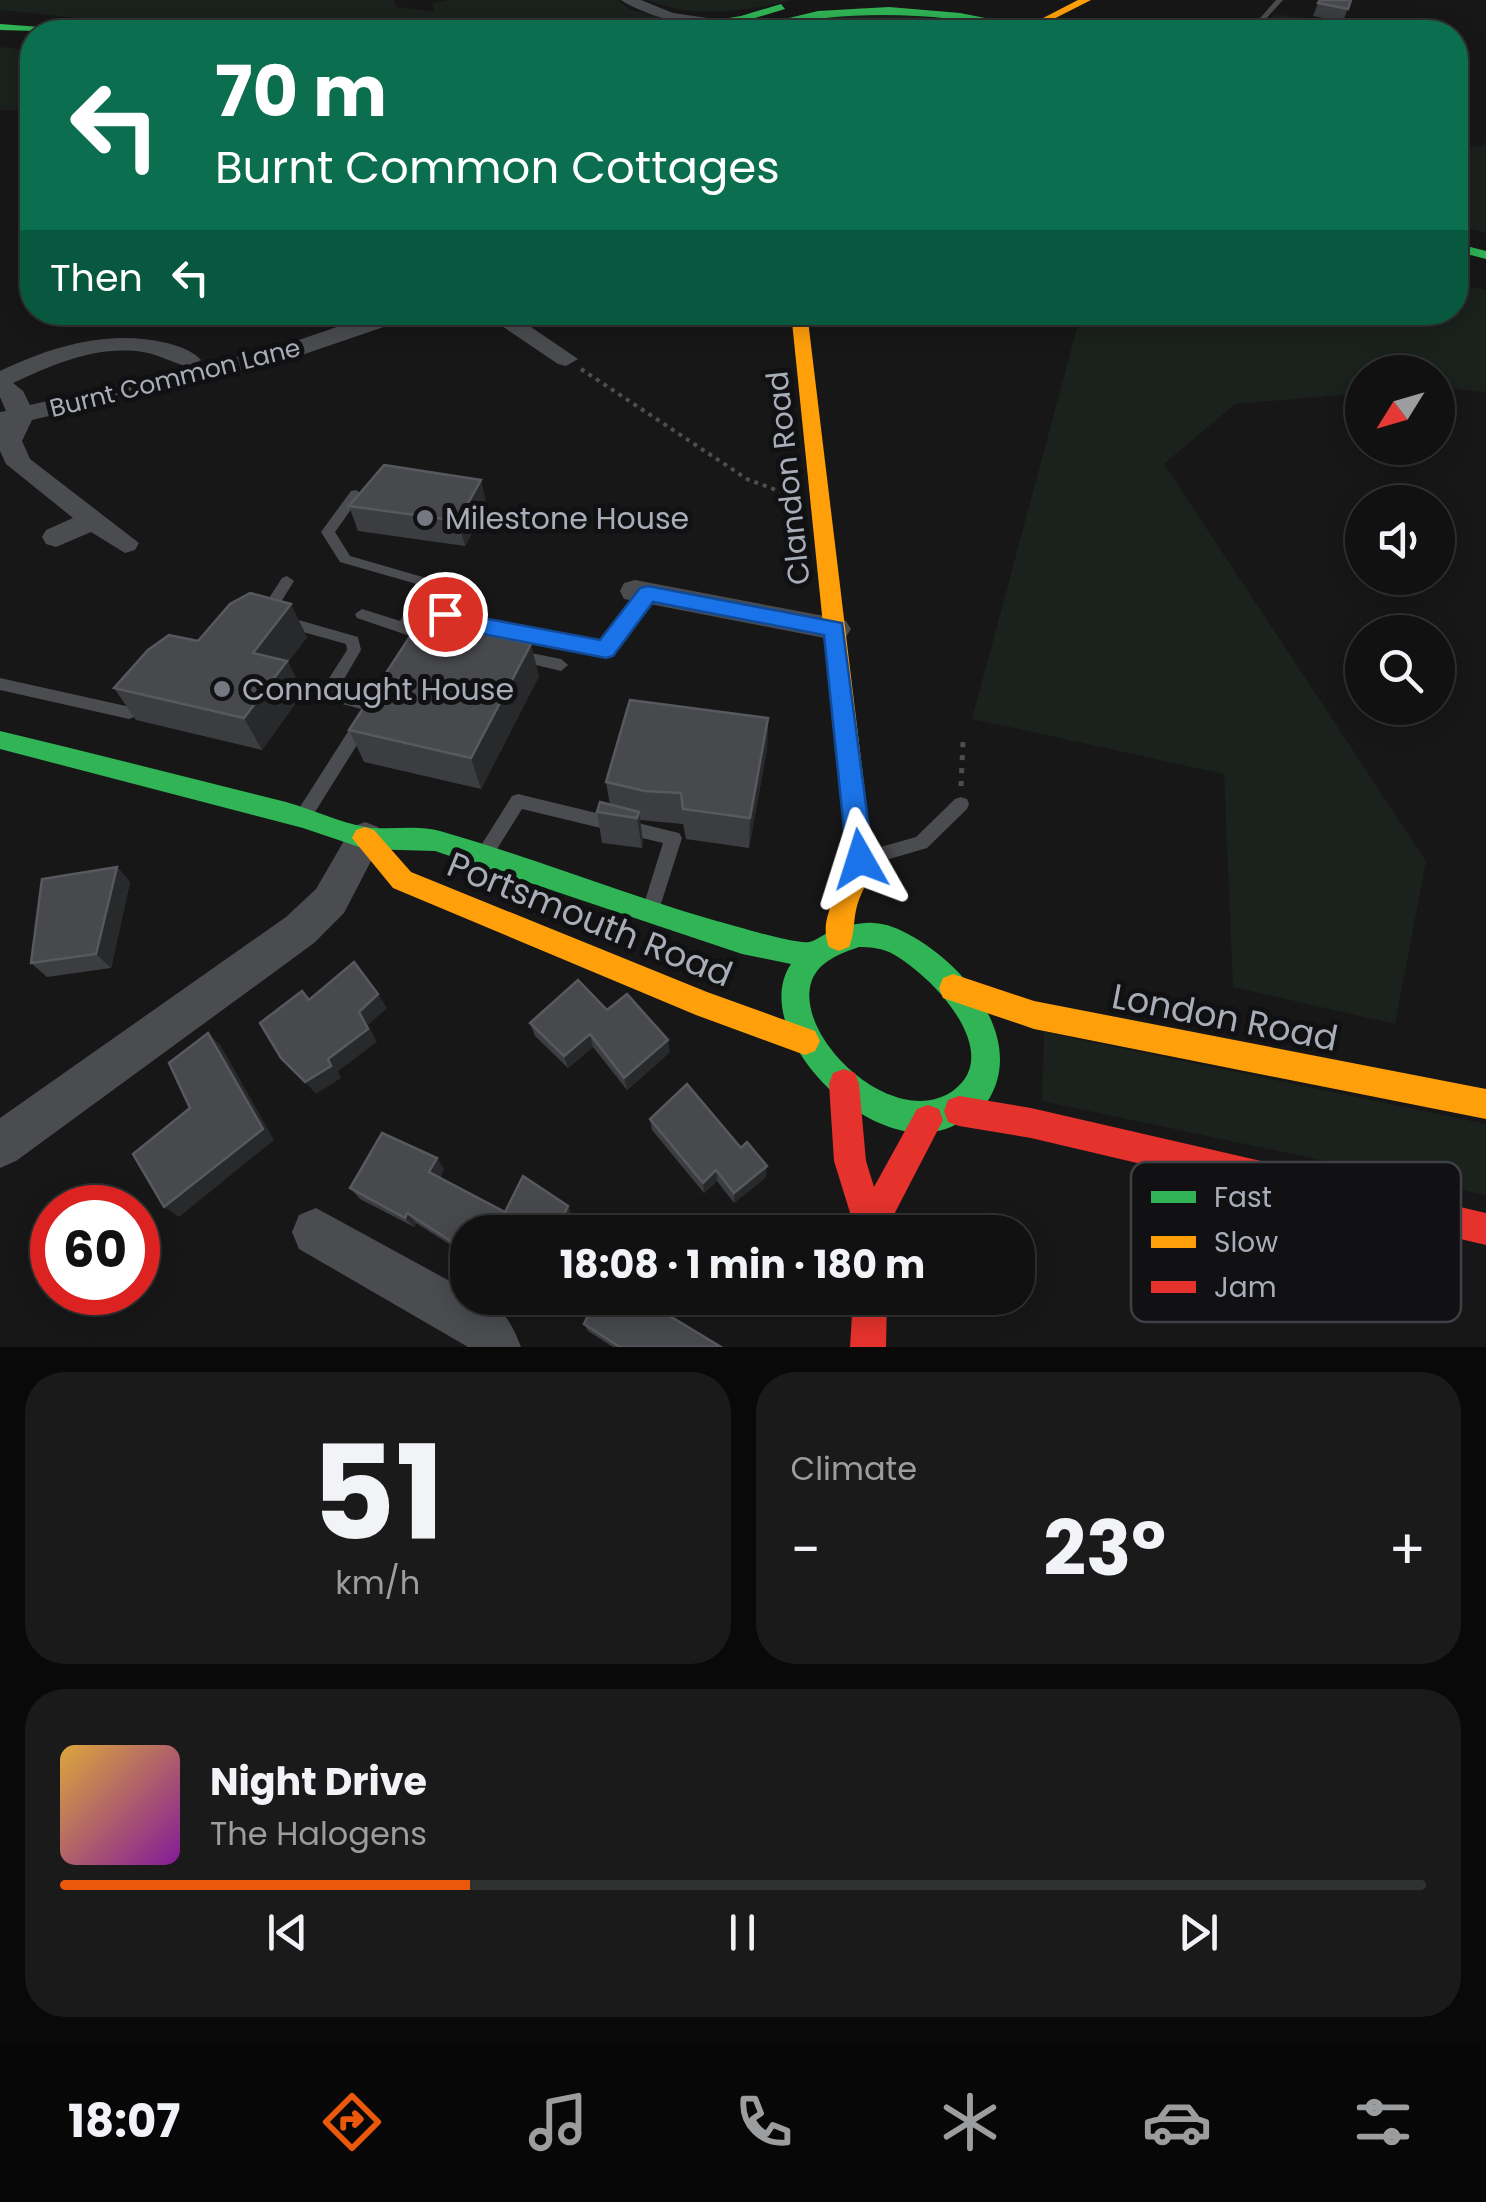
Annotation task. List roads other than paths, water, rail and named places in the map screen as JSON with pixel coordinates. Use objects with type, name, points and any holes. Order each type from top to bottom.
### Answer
[{"type":"main road","points":[[729,20],[814,0]]},
{"type":"main road","points":[[934,0],[1003,20]]},
{"type":"main road","points":[[1046,20],[1086,0]]},
{"type":"main road","points":[[770,20],[786,12],[846,2],[916,3],[974,20]]},
{"type":"main road","name":"Clandon Road","points":[[801,325],[863,875],[844,902],[839,938]]},
{"type":"main road","name":"Portsmouth Road","points":[[0,740],[302,817],[364,838],[435,840],[760,946],[812,956]]},
{"type":"main road","name":"Portsmouth Road","points":[[364,838],[402,880],[706,1006],[805,1041]]},
{"type":"main road","points":[[888,918],[902,945]]},
{"type":"main road","points":[[959,1111],[981,1088],[990,1058],[981,1028],[954,988],[902,945],[877,936],[839,938],[812,956],[802,971],[794,1015],[805,1041],[866,1102],[903,1118],[928,1120],[959,1111],[1196,1162]]},
{"type":"main road","name":"London Road","points":[[954,988],[1034,1015],[1486,1104]]},
{"type":"main road","points":[[844,1084],[850,1161],[868,1215]]},
{"type":"main road","points":[[879,1215],[928,1120]]},
{"type":"main road","points":[[1461,1223],[1486,1229]]},
{"type":"main road","points":[[868,1347],[869,1315]]},
{"type":"street","points":[[628,0],[654,13],[693,20]]},
{"type":"street","name":"Burnt Common Lane","points":[[10,418],[282,354],[367,325]]},
{"type":"street","points":[[513,325],[566,358]]},
{"type":"street","points":[[37,334],[54,354]]},
{"type":"street","points":[[125,544],[19,464],[8,440],[14,396],[0,382],[54,354],[122,341],[150,343],[189,360]]},
{"type":"street","points":[[56,537],[93,520]]},
{"type":"street","points":[[642,592],[835,629]]},
{"type":"street","points":[[0,1146],[300,930],[330,901],[364,838]]},
{"type":"street","points":[[316,1232],[490,1331],[496,1347]]},
{"type":"lane","points":[[1262,20],[1280,0]]},
{"type":"lane","points":[[356,494],[328,532],[346,559],[428,583],[401,662]]},
{"type":"lane","points":[[287,581],[257,620],[353,641],[354,650],[327,694],[377,699],[302,817]]},
{"type":"lane","points":[[455,606],[445,614],[488,627],[606,650],[642,592]]},
{"type":"lane","points":[[362,614],[438,638]]},
{"type":"lane","points":[[494,650],[562,665]]},
{"type":"lane","points":[[0,684],[129,713],[150,688]]},
{"type":"lane","points":[[484,856],[518,802],[673,838],[651,910]]},
{"type":"lane","points":[[863,875],[921,842],[960,804]]},
{"type":"place","name":"Milestone House","points":[[425,518]]},
{"type":"place","name":"Connaught House","points":[[222,689]]}]
